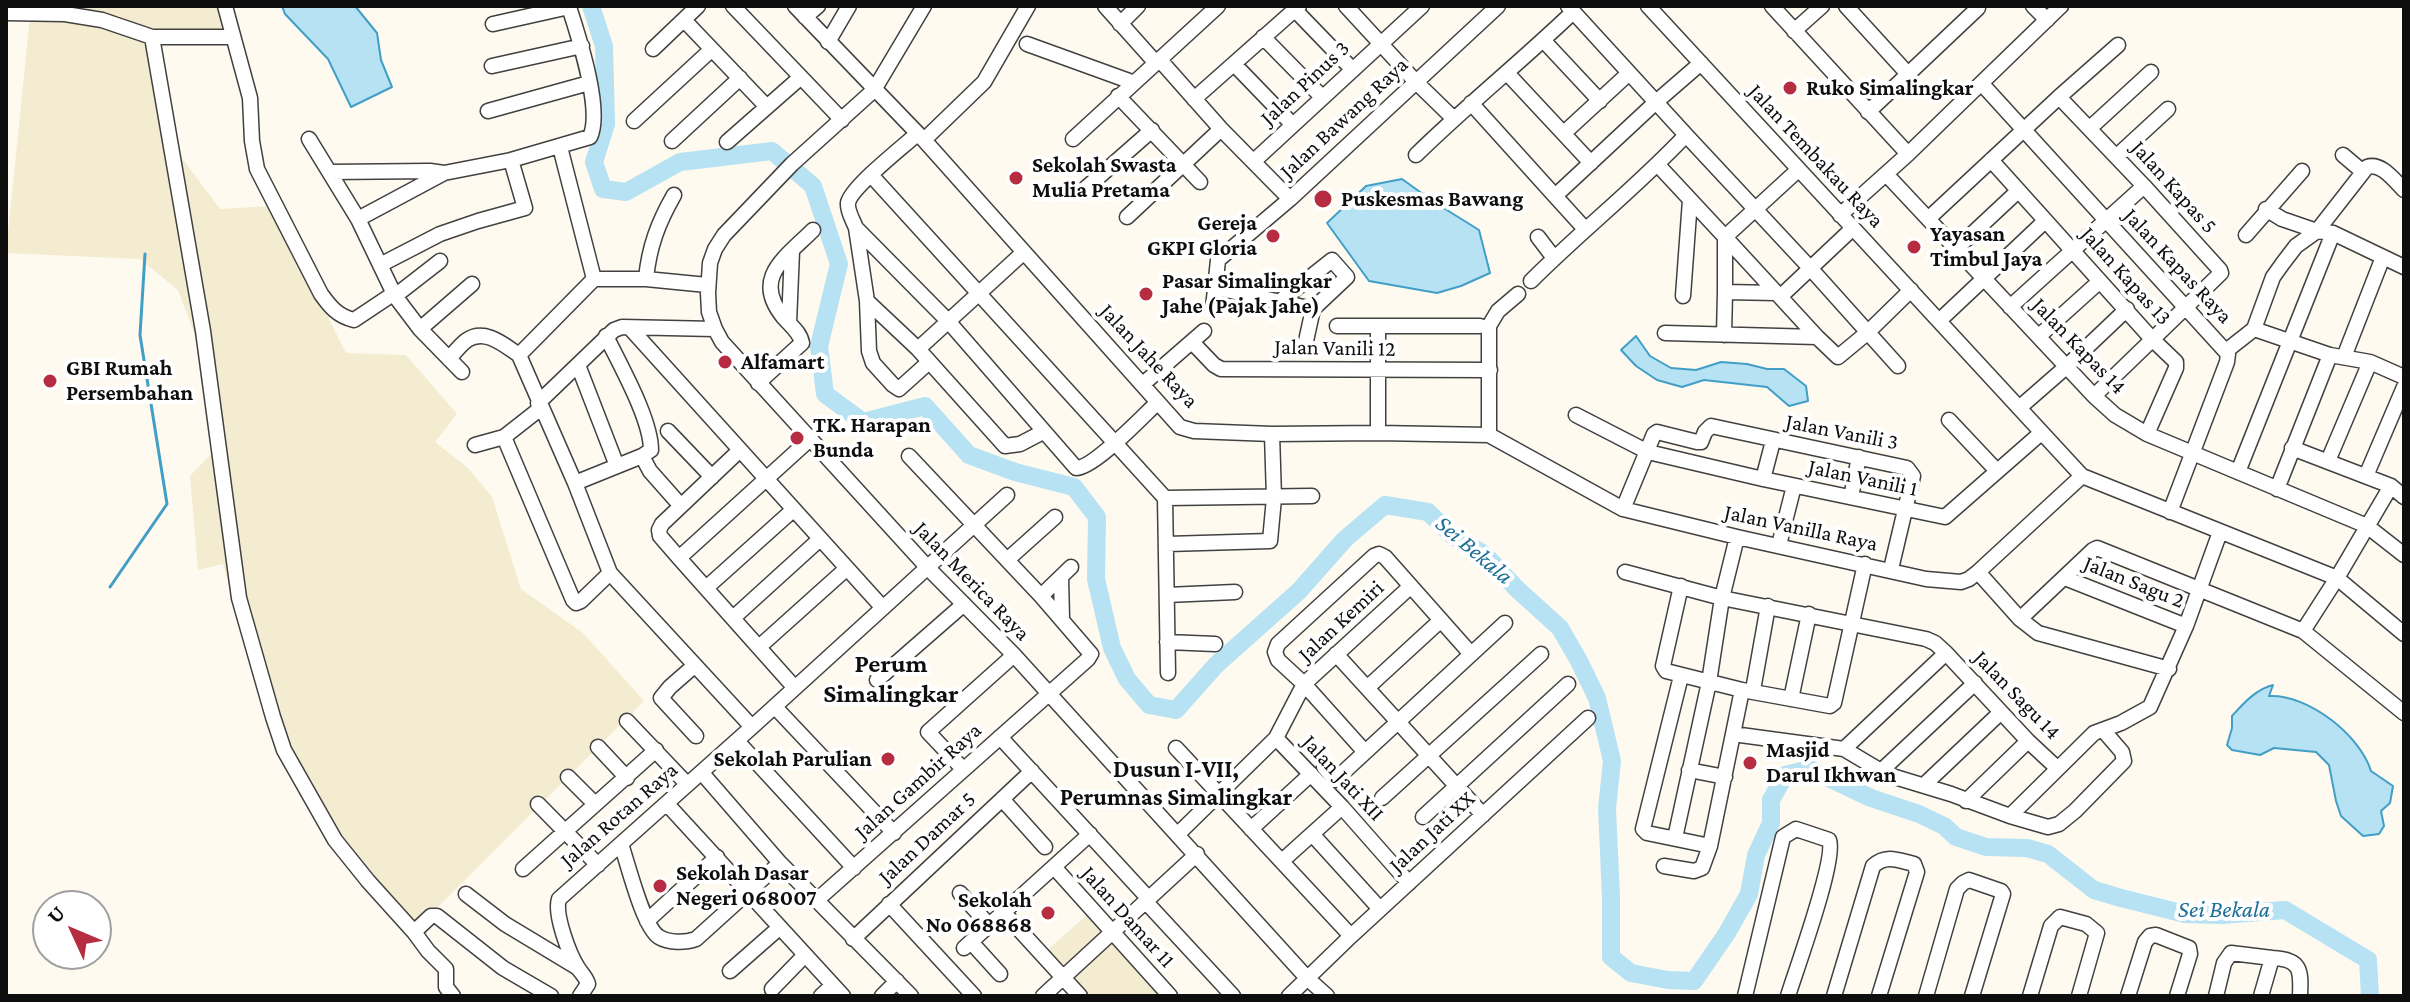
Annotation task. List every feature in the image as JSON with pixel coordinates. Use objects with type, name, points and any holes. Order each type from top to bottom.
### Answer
[{"type":"street","points":[[225,6],[250,98],[257,169],[321,294],[333,311],[354,320],[440,261]]},
{"type":"street","points":[[653,49],[698,6]]},
{"type":"street","points":[[733,6],[842,120]]},
{"type":"street","points":[[800,12],[818,6]]},
{"type":"street","points":[[828,42],[849,6]]},
{"type":"street","name":"Jalan Merica Raya","points":[[924,6],[874,90],[787,168],[724,235],[710,263],[707,285],[709,312],[715,329],[722,342],[809,440],[1014,655],[1307,978],[1327,996]]},
{"type":"street","points":[[929,362],[902,388],[893,385],[873,363],[869,351],[867,301],[856,228],[847,207],[849,199],[871,175],[984,82],[1028,6]]},
{"type":"street","points":[[1105,6],[1290,199]]},
{"type":"street","points":[[1120,24],[1138,6]]},
{"type":"street","points":[[1073,139],[1218,6]]},
{"type":"street","points":[[1346,6],[1453,118]]},
{"type":"street","name":"Jalan Bawang Raya","points":[[1217,288],[1218,260],[1290,199],[1498,6]]},
{"type":"street","points":[[1653,12],[1672,6]]},
{"type":"street","points":[[1772,6],[1908,154]]},
{"type":"street","points":[[1794,31],[1822,6]]},
{"type":"street","points":[[1846,6],[1907,73]]},
{"type":"street","points":[[2033,6],[2047,20]]},
{"type":"street","points":[[1840,215],[1908,154],[2061,6]]},
{"type":"street","points":[[358,219],[444,173],[560,147],[590,137],[593,133],[593,108],[582,46],[569,7],[493,24]]},
{"type":"street","points":[[1194,99],[1297,8],[1353,70]]},
{"type":"street","points":[[1868,112],[1978,8]]},
{"type":"street","name":"Jalan Pinus 3","points":[[1254,161],[1353,70],[1412,9]]},
{"type":"street","points":[[1416,155],[1453,118],[1543,40],[1571,9],[1898,366]]},
{"type":"street","name":"Jalan Jahe Raya","points":[[800,12],[920,137],[1180,427],[1194,431],[1272,434],[1489,435]]},
{"type":"street","name":"Jalan Tembakau Raya","points":[[1653,12],[2082,476]]},
{"type":"street","points":[[6,13],[78,16],[102,20],[152,37],[232,37]]},
{"type":"street","points":[[684,20],[767,107]]},
{"type":"street","points":[[152,37],[203,331],[239,598],[273,717],[284,750],[335,840],[446,969],[446,987],[453,996]]},
{"type":"street","points":[[1263,37],[1322,97]]},
{"type":"street","points":[[1543,40],[1600,101]]},
{"type":"street","points":[[1027,44],[1132,82]]},
{"type":"street","points":[[1929,218],[2118,45]]},
{"type":"street","points":[[492,66],[582,46]]},
{"type":"street","points":[[634,121],[711,50]]},
{"type":"street","points":[[1555,196],[1701,63]]},
{"type":"street","points":[[1234,64],[1292,124]]},
{"type":"street","points":[[2090,128],[2151,72]]},
{"type":"street","points":[[1507,73],[1591,163]]},
{"type":"street","points":[[1564,133],[1628,74]]},
{"type":"street","points":[[727,142],[801,77]]},
{"type":"street","points":[[672,141],[740,78]]},
{"type":"street","points":[[488,111],[589,83]]},
{"type":"street","name":"Jalan Kapas Raya","points":[[1982,84],[2226,351],[2227,362],[2170,512]]},
{"type":"street","points":[[1118,96],[1200,182]]},
{"type":"street","name":"Jalan Kapas 5","points":[[2059,97],[2220,270],[2218,277],[2186,306]]},
{"type":"street","points":[[1471,103],[1585,229]]},
{"type":"street","points":[[2117,156],[2168,109]]},
{"type":"street","points":[[1127,217],[1221,129]]},
{"type":"street","points":[[1086,188],[1152,130]]},
{"type":"street","points":[[1531,281],[1658,165],[1686,135]]},
{"type":"street","points":[[309,139],[358,219],[394,295],[420,329],[462,372]]},
{"type":"street","points":[[560,147],[594,279]]},
{"type":"street","points":[[2343,155],[2363,172]]},
{"type":"street","points":[[380,265],[440,234],[525,208],[511,160]]},
{"type":"street","name":"Jalan Kapas 13","points":[[1991,160],[2177,365],[2147,434]]},
{"type":"street","points":[[1658,165],[1838,357],[1911,290]]},
{"type":"street","points":[[2226,351],[2254,329],[2273,277],[2296,246],[2317,231],[2370,165],[2375,165],[2401,182]]},
{"type":"street","points":[[1724,335],[1725,237],[1798,170]]},
{"type":"street","points":[[2246,235],[2302,171]]},
{"type":"street","points":[[330,172],[444,173]]},
{"type":"street","name":"Jalan Kapas 14","points":[[1886,174],[2066,367],[2115,415],[2147,434],[2367,526],[2404,555]]},
{"type":"street","points":[[871,175],[1165,498],[1168,673]]},
{"type":"street","points":[[2010,307],[2144,186]]},
{"type":"street","points":[[1957,248],[2018,191]]},
{"type":"street","points":[[646,279],[654,232],[674,195]]},
{"type":"street","points":[[1683,296],[1690,200]]},
{"type":"street","points":[[2266,209],[2282,219],[2333,233],[2404,267]]},
{"type":"street","points":[[1940,320],[2045,221]]},
{"type":"street","points":[[856,228],[948,321],[1043,432],[1079,469],[1116,442],[1158,402]]},
{"type":"street","points":[[1725,292],[1778,295],[1811,269],[1852,229]]},
{"type":"street","points":[[758,383],[802,343],[800,335],[776,306],[770,289],[776,267],[813,230]]},
{"type":"street","points":[[2238,472],[2333,233]]},
{"type":"street","points":[[1538,237],[1554,258]]},
{"type":"street","points":[[789,323],[792,251]]},
{"type":"street","points":[[918,349],[1024,252]]},
{"type":"street","points":[[2277,489],[2292,448],[2383,257]]},
{"type":"street","points":[[1279,302],[1332,260],[1347,277],[1313,309],[1306,341]]},
{"type":"street","points":[[519,355],[594,279],[646,279],[707,285]]},
{"type":"street","points":[[2039,336],[2100,281]]},
{"type":"street","points":[[420,329],[472,284]]},
{"type":"street","points":[[1213,308],[1217,288],[1313,309]]},
{"type":"street","points":[[1489,435],[1489,323],[1518,294]]},
{"type":"street","points":[[867,301],[918,349],[1005,446],[1020,444],[1043,432]]},
{"type":"street","points":[[2094,396],[2186,306]]},
{"type":"street","points":[[2019,408],[2127,309]]},
{"type":"street","points":[[1337,326],[1480,326]]},
{"type":"street","points":[[1378,326],[1378,433]]},
{"type":"street","points":[[475,445],[504,437],[540,405],[606,336],[622,327],[715,329]]},
{"type":"street","points":[[630,328],[883,608]]},
{"type":"street","points":[[2254,329],[2337,356],[2370,362],[2404,377]]},
{"type":"street","points":[[1143,384],[1204,331]]},
{"type":"street","points":[[1665,333],[1817,337]]},
{"type":"street","points":[[575,483],[651,450],[634,394],[606,336]]},
{"type":"street","points":[[449,359],[468,339],[478,337],[494,338],[519,355],[610,573],[752,727]]},
{"type":"street","name":"Jalan Vanili 12","points":[[1192,342],[1221,369],[1490,370]]},
{"type":"street","points":[[2328,461],[2370,362]]},
{"type":"street","points":[[578,365],[617,466]]},
{"type":"street","points":[[2366,476],[2400,411],[2404,387]]},
{"type":"street","name":"Jalan Vanili 1","points":[[1576,415],[1648,452],[1945,517],[2041,433]]},
{"type":"street","points":[[1949,420],[1997,471]]},
{"type":"street","name":"Jalan Vanili 3","points":[[1648,452],[1657,432],[1701,442],[1711,426],[1910,470],[1913,476],[1891,569]]},
{"type":"street","points":[[668,431],[712,477]]},
{"type":"street","points":[[1167,544],[1270,541],[1274,498],[1272,434]]},
{"type":"street","name":"Jalan Vanilla Raya","points":[[1489,435],[1623,509],[1926,579],[1961,582],[1978,572]]},
{"type":"street","points":[[504,437],[573,600],[576,603],[581,601],[610,573]]},
{"type":"street","points":[[679,558],[809,440]]},
{"type":"street","points":[[1763,479],[1773,441]]},
{"type":"street","points":[[2292,448],[2391,486],[2404,497]]},
{"type":"street","points":[[740,450],[662,524],[660,536],[795,688]]},
{"type":"street","points":[[1623,509],[1648,452]]},
{"type":"street","points":[[642,456],[650,471],[681,506]]},
{"type":"street","points":[[909,456],[1062,619]]},
{"type":"street","points":[[1851,497],[1859,457]]},
{"type":"street","points":[[2169,669],[2038,633],[2020,619],[1978,572],[2082,476],[2337,578],[2404,634]]},
{"type":"street","points":[[1779,545],[1794,486]]},
{"type":"street","points":[[2303,631],[2391,486]]},
{"type":"street","name":"Jalan Rotan Raya","points":[[578,968],[556,907],[566,891],[702,773],[1007,495]]},
{"type":"street","points":[[1165,498],[1312,496]]},
{"type":"street","points":[[706,588],[793,510]]},
{"type":"street","points":[[1007,560],[1055,517]]},
{"type":"street","points":[[2010,816],[2085,740],[2150,707],[2201,589],[2220,532]]},
{"type":"street","points":[[1675,838],[1737,537]]},
{"type":"street","points":[[733,618],[820,539]]},
{"type":"street","points":[[2020,619],[2097,548],[2303,631],[2404,713]]},
{"type":"street","points":[[1365,752],[1304,684],[1278,660],[1275,652],[1278,644],[1379,554],[1471,654]]},
{"type":"street","points":[[1681,586],[1663,666],[1669,673],[1826,706],[1834,703],[1865,564]]},
{"type":"street","points":[[759,647],[846,569]]},
{"type":"street","points":[[1041,596],[1066,572],[1062,619]]},
{"type":"street","name":"Jalan Sagu 14","points":[[1625,572],[1722,598],[1852,623],[1935,643],[2057,768]]},
{"type":"street","name":"Jalan Sagu 2","points":[[2065,578],[2186,626]]},
{"type":"street","name":"Jalan Kemiri","points":[[1178,834],[1276,738],[1304,684],[1411,586]]},
{"type":"street","points":[[1167,595],[1235,592]]},
{"type":"street","points":[[877,680],[964,604]]},
{"type":"street","points":[[1664,866],[1700,870],[1710,846],[1733,734],[1768,606]]},
{"type":"street","points":[[1791,699],[1809,614]]},
{"type":"street","name":"Jalan Gambir Raya","points":[[817,900],[1088,659],[1091,654],[1089,649],[1062,619]]},
{"type":"street","points":[[1367,688],[1441,620]]},
{"type":"street","points":[[1251,829],[1317,771],[1335,780],[1505,623]]},
{"type":"street","points":[[1167,642],[1215,644]]},
{"type":"street","points":[[1844,749],[1946,653]]},
{"type":"street","points":[[1336,654],[1483,815]]},
{"type":"street","points":[[1382,798],[1541,654]]},
{"type":"street","points":[[963,769],[928,732],[1014,655]]},
{"type":"street","points":[[694,666],[661,698],[696,736]]},
{"type":"street","points":[[1681,676],[1643,829],[1647,833],[1710,846]]},
{"type":"street","points":[[1881,771],[1975,683]]},
{"type":"street","points":[[1423,817],[1568,684]]},
{"type":"street","points":[[775,707],[894,833]]},
{"type":"street","points":[[1924,785],[2001,712]]},
{"type":"street","name":"Jalan Jati XX","points":[[1289,996],[1588,718]]},
{"type":"street","points":[[627,721],[687,784]]},
{"type":"street","points":[[1733,734],[1844,749],[1881,771],[2042,827],[2053,827],[2075,811],[2124,761],[2122,752],[2103,730]]},
{"type":"street","points":[[1000,737],[1233,996]]},
{"type":"street","name":"Jalan Jati XII","points":[[1276,738],[1317,771],[1342,807],[1409,883]]},
{"type":"street","points":[[737,741],[854,868]]},
{"type":"street","points":[[1966,801],[2028,741]]},
{"type":"street","points":[[598,747],[627,778]]},
{"type":"street","points":[[1176,748],[1351,936]]},
{"type":"street","points":[[523,869],[656,750]]},
{"type":"street","points":[[1689,770],[1725,777]]},
{"type":"street","name":"Jalan Damar 5","points":[[853,939],[1032,771]]},
{"type":"street","name":"Jalan Rotan Raya","points":[[702,773],[780,863],[911,996]]},
{"type":"street","points":[[568,777],[595,804]]},
{"type":"street","points":[[1002,799],[1045,847]]},
{"type":"street","points":[[538,804],[598,865]]},
{"type":"street","points":[[667,804],[838,990],[821,996]]},
{"type":"street","points":[[1282,861],[1342,807]]},
{"type":"street","points":[[1745,996],[1783,837],[1796,829],[1823,837],[1832,846],[1788,996]]},
{"type":"street","points":[[1000,974],[967,945],[1090,834]]},
{"type":"street","points":[[1312,834],[1380,909]]},
{"type":"street","points":[[621,844],[647,921],[658,937],[667,940],[688,942],[696,939],[780,863]]},
{"type":"street","points":[[1043,996],[1197,854]]},
{"type":"street","points":[[647,921],[717,857]]},
{"type":"street","points":[[1834,996],[1873,866],[1889,858],[1914,864],[1917,872],[1879,996]]},
{"type":"street","name":"Jalan Damar 11","points":[[1054,867],[1170,996]]},
{"type":"street","points":[[1926,996],[1957,889],[1969,880],[2003,894],[1972,996]]},
{"type":"street","points":[[960,893],[988,924]]},
{"type":"street","points":[[466,894],[505,924],[578,968],[588,980],[588,994]]},
{"type":"street","points":[[889,904],[965,993]]},
{"type":"street","points":[[1004,913],[1080,996]]},
{"type":"street","points":[[414,932],[431,916],[437,916],[503,968],[551,996]]},
{"type":"street","points":[[2030,996],[2051,926],[2060,917],[2086,924],[2097,933],[2079,996]]},
{"type":"street","points":[[730,971],[779,928]]},
{"type":"street","points":[[2128,996],[2145,942],[2156,935],[2189,948],[2190,954],[2177,996]]},
{"type":"street","points":[[2216,996],[2224,963],[2231,953],[2286,959],[2295,964],[2301,973],[2300,996]]},
{"type":"street","points":[[772,989],[805,955]]},
{"type":"street","points":[[2261,996],[2272,958]]},
{"type":"street","points":[[882,996],[897,981]]},
{"type":"shaded area","points":[[31,6],[224,6],[231,30],[159,46],[179,154],[220,209],[272,206],[346,353],[406,355],[457,414],[435,442],[468,468],[492,497],[521,589],[583,633],[644,701],[414,931],[339,844],[283,751],[239,626],[223,564],[198,570],[190,476],[213,452],[199,346],[178,290],[140,259],[6,253]]},
{"type":"shaded area","points":[[1090,912],[1167,996],[1081,996],[1043,954]]},
{"type":"water","points":[[282,6],[355,6],[377,33],[381,60],[392,87],[351,107],[328,59],[285,14]]},
{"type":"water","points":[[1402,179],[1479,230],[1490,273],[1437,293],[1369,281],[1327,223],[1366,186]]},
{"type":"water","points":[[1636,336],[1650,356],[1671,368],[1696,370],[1721,362],[1784,369],[1806,386],[1808,401],[1789,406],[1767,387],[1704,380],[1682,387],[1657,380],[1636,366],[1621,350]]},
{"type":"water","points":[[2273,685],[2269,696],[2300,702],[2330,719],[2356,744],[2371,771],[2393,786],[2390,803],[2381,811],[2384,826],[2379,834],[2363,836],[2341,816],[2329,765],[2316,752],[2274,748],[2260,755],[2232,750],[2227,745],[2232,716],[2255,693]]},
{"type":"waterway","name":"Sei Bekala","points":[[591,6],[604,46],[606,124],[594,162],[603,189],[626,192],[680,162],[772,151],[813,186],[839,264],[819,346],[825,394],[863,422],[925,406],[969,455],[1015,472],[1074,487],[1097,517],[1096,579],[1112,648],[1127,679],[1149,705],[1176,710],[1216,665],[1299,591],[1345,539],[1385,505],[1428,512],[1453,536],[1484,554],[1560,628],[1597,698],[1612,761],[1607,808],[1611,957],[1631,973],[1694,981],[1749,894],[1756,855],[1771,823],[1771,800],[1785,775],[1810,769],[1871,798],[1919,814],[1944,826],[1956,837],[1986,847],[2027,848],[2048,854],[2094,890],[2185,914],[2222,915],[2285,910],[2368,960],[2370,996]]},
{"type":"waterway","points":[[110,587],[167,504],[140,335],[145,254]]},
{"type":"place","name":"Ruko Simalingkar","points":[[1790,88]]},
{"type":"place","name":"Sekolah Swasta Mulia Pretama","points":[[1016,178]]},
{"type":"place","name":"Puskesmas Bawang","points":[[1323,199]]},
{"type":"place","name":"Gereja GKPI Gloria","points":[[1273,236]]},
{"type":"place","name":"Yayasan Timbul Jaya","points":[[1914,247]]},
{"type":"place","name":"Pasar Simalingkar Jahe (Pajak Jahe)","points":[[1146,294]]},
{"type":"place","name":"Alfamart","points":[[725,362]]},
{"type":"place","name":"GBI Rumah Persembahan","points":[[50,381]]},
{"type":"place","name":"TK. Harapan Bunda","points":[[797,438]]},
{"type":"place","name":"Sekolah Parulian","points":[[888,759]]},
{"type":"place","name":"Masjid Darul Ikhwan","points":[[1750,763]]},
{"type":"place","name":"Sekolah Dasar Negeri 068007","points":[[660,886]]},
{"type":"place","name":"Sekolah No 068868","points":[[1048,913]]},
{"type":"district","name":"Perum Simalingkar","points":[[891,679]]},
{"type":"district","name":"Dusun I-VII, Perumnas Simalingkar","points":[[1176,784]]}]
